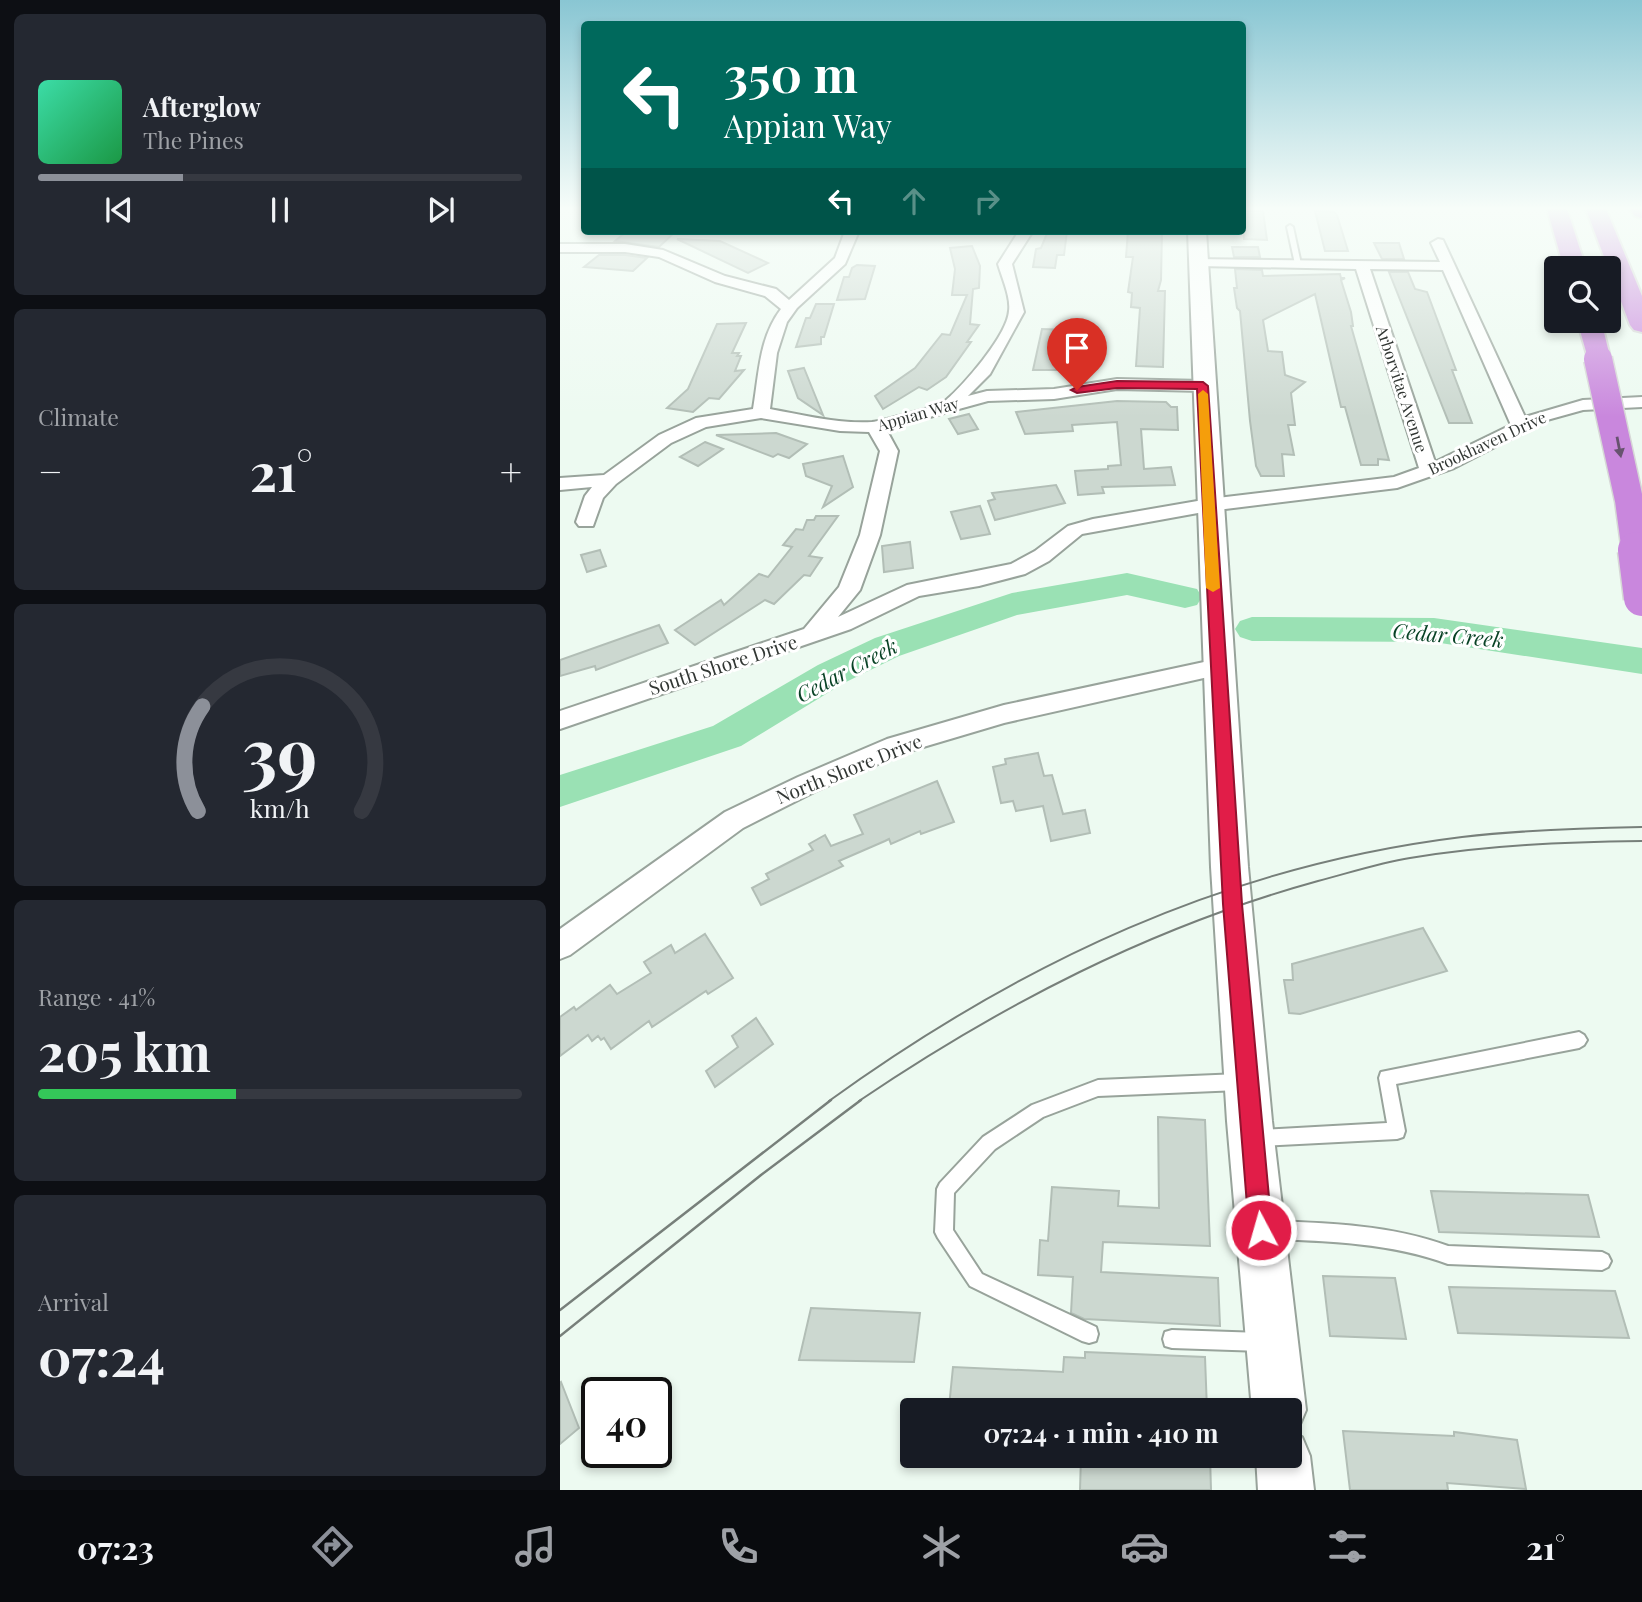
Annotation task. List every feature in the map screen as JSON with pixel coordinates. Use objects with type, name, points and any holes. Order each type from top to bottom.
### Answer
[{"type":"highway","points":[[1624,279],[1642,325]]},
{"type":"highway","points":[[1592,333],[1629,500],[1642,598]]},
{"type":"street","points":[[718,279],[782,300],[819,279]]},
{"type":"street","points":[[949,405],[982,374],[1017,312],[1009,279]]},
{"type":"street","points":[[1198,279],[1218,667],[1246,1082],[1278,1398]]},
{"type":"street","name":"Arborvitae Avenue","points":[[1366,279],[1429,472]]},
{"type":"street","points":[[1454,279],[1520,425]]},
{"type":"street","points":[[761,413],[782,300],[816,282]]},
{"type":"street","points":[[982,374],[987,382],[1007,395]]},
{"type":"street","name":"Appian Way","points":[[586,522],[594,496],[608,480],[652,447],[702,422],[761,413],[840,426],[874,427],[949,405],[1007,395],[1054,394],[1117,384],[1203,386]]},
{"type":"street","name":"Brookhaven Drive","points":[[1209,505],[1371,487],[1429,472],[1520,425],[1565,408],[1642,402]]},
{"type":"street","points":[[811,636],[849,590],[870,535],[889,451],[887,442],[874,427]]},
{"type":"street","points":[[560,484],[608,480]]},
{"type":"street","name":"South Shore Drive","points":[[560,720],[811,636],[914,590],[979,579],[1030,563],[1075,530],[1209,505]]},
{"type":"street","points":[[849,590],[869,602],[884,604]]},
{"type":"street","name":"North Shore Drive","points":[[560,946],[734,820],[807,784],[896,746],[1004,714],[1218,667]]},
{"type":"street","points":[[1284,1468],[1286,1490]]},
{"type":"lane","points":[[1252,1138],[1397,1131],[1387,1078],[1579,1040]]},
{"type":"lane","points":[[1089,1334],[976,1280],[944,1232],[946,1189],[989,1143],[1038,1111],[1098,1088],[1246,1082]]},
{"type":"lane","points":[[1261,1230],[1335,1232],[1424,1246],[1448,1255],[1602,1261]]},
{"type":"lane","points":[[1172,1339],[1272,1342]]},
{"type":"building","points":[[844,279],[871,279],[865,299],[837,300]]},
{"type":"building","points":[[954,279],[979,279],[979,288],[973,289],[970,324],[979,325],[967,342],[971,342],[946,377],[927,390],[919,387],[883,409],[875,396],[915,368],[942,334],[950,335],[967,295],[952,295]]},
{"type":"building","points":[[1130,279],[1161,279],[1158,291],[1165,291],[1163,367],[1136,366],[1140,308],[1131,307],[1132,293],[1128,292]]},
{"type":"building","points":[[1236,279],[1344,279],[1341,280],[1351,312],[1351,326],[1389,460],[1378,459],[1378,465],[1361,465],[1345,407],[1341,407],[1315,294],[1263,320],[1268,351],[1282,352],[1285,375],[1305,382],[1291,393],[1295,425],[1288,425],[1294,455],[1282,454],[1284,476],[1261,476],[1256,466],[1250,421],[1240,311],[1237,308],[1234,288],[1237,288]]},
{"type":"building","points":[[1392,279],[1411,279],[1415,289],[1427,292],[1472,423],[1449,423]]},
{"type":"building","points":[[816,304],[834,304],[824,337],[821,337],[821,344],[796,347],[806,318],[810,318]]},
{"type":"building","points":[[746,323],[732,353],[739,353],[737,356],[741,356],[735,371],[744,370],[719,399],[709,398],[693,412],[667,408],[688,389],[717,324]]},
{"type":"building","points":[[1042,329],[1070,330],[1065,353],[1077,354],[1069,370],[1033,370]]},
{"type":"building","points":[[804,368],[823,415],[798,398],[788,371]]},
{"type":"building","points":[[1117,401],[1166,402],[1171,407],[1177,407],[1178,430],[1141,429],[1144,469],[1171,467],[1175,485],[1102,487],[1104,493],[1078,495],[1075,471],[1108,469],[1108,466],[1121,465],[1117,422],[1072,425],[1073,431],[1025,434],[1016,412]]},
{"type":"building","points":[[969,414],[978,429],[958,434],[949,419]]},
{"type":"building","points":[[776,433],[807,444],[789,458],[778,454],[773,457],[716,435]]},
{"type":"building","points":[[705,442],[723,449],[698,466],[680,457]]},
{"type":"building","points":[[843,456],[853,487],[823,507],[832,486],[806,476],[803,464]]},
{"type":"building","points":[[1056,485],[1065,503],[995,520],[988,501],[995,499],[992,493]]},
{"type":"building","points":[[980,506],[990,534],[961,539],[951,512]]},
{"type":"building","points":[[816,516],[838,516],[809,556],[822,558],[810,576],[804,575],[774,604],[765,600],[695,645],[675,630],[721,600],[724,605],[759,574],[768,577],[792,547],[783,545],[796,529],[803,530],[807,520],[814,520]]},
{"type":"building","points":[[910,542],[913,568],[884,572],[882,546]]},
{"type":"building","points":[[600,550],[606,566],[587,572],[581,555]]},
{"type":"building","points":[[659,625],[668,643],[596,670],[595,666],[560,676],[560,660]]},
{"type":"building","points":[[1038,753],[1044,776],[1052,775],[1063,814],[1085,810],[1090,833],[1051,841],[1043,806],[1016,811],[1013,801],[1001,803],[993,767],[1006,764],[1005,759]]},
{"type":"building","points":[[937,781],[954,822],[921,834],[920,831],[891,844],[889,839],[839,861],[843,866],[761,905],[752,888],[769,879],[766,874],[813,850],[809,844],[825,835],[831,846],[863,834],[854,815]]},
{"type":"building","points":[[1423,928],[1447,971],[1300,1014],[1289,1013],[1284,980],[1293,980],[1292,964]]},
{"type":"building","points":[[705,934],[733,978],[708,994],[706,991],[652,1027],[649,1021],[611,1049],[604,1038],[601,1040],[598,1036],[592,1041],[588,1035],[560,1056],[560,1017],[574,1007],[576,1010],[610,985],[617,994],[651,973],[644,962],[671,945],[675,953]]},
{"type":"building","points":[[756,1018],[773,1044],[715,1087],[706,1071],[738,1047],[732,1036]]},
{"type":"building","points":[[1158,1117],[1205,1120],[1210,1246],[1103,1242],[1101,1272],[1218,1278],[1220,1326],[1084,1319],[1071,1313],[1073,1277],[1038,1275],[1040,1240],[1048,1241],[1052,1187],[1119,1191],[1118,1206],[1159,1208]]},
{"type":"building","points":[[1431,1191],[1588,1195],[1599,1237],[1439,1232]]},
{"type":"building","points":[[1323,1276],[1395,1278],[1406,1339],[1330,1336]]},
{"type":"building","points":[[1449,1287],[1615,1291],[1629,1338],[1458,1333]]},
{"type":"building","points":[[811,1308],[920,1313],[914,1362],[799,1360]]},
{"type":"building","points":[[1085,1352],[1205,1357],[1207,1398],[950,1398],[953,1367],[1063,1372],[1064,1357],[1085,1358]]},
{"type":"building","points":[[560,1383],[579,1428],[560,1444]]},
{"type":"building","points":[[1343,1431],[1454,1436],[1454,1432],[1517,1440],[1526,1489],[1447,1483],[1448,1490],[1350,1490]]},
{"type":"building","points":[[1081,1468],[1210,1468],[1211,1490],[1080,1490]]},
{"type":"waterway","name":"Cedar Creek","points":[[560,791],[727,736],[831,674],[887,647],[1012,604],[1127,584],[1185,597]]},
{"type":"waterway","name":"Cedar Creek","points":[[1252,629],[1434,630],[1642,661]]},
{"type":"tram line","points":[[829,1101],[901,1051],[1051,964],[1128,928],[1208,897],[1290,871],[1375,851],[1462,837],[1642,827]]},
{"type":"tram line","points":[[859,1101],[967,1033],[1079,972],[1196,921],[1256,900],[1398,860],[1526,845],[1642,841]]},
{"type":"tram line","points":[[560,1310],[831,1100]]},
{"type":"tram line","points":[[560,1336],[761,1175],[861,1100]]},
{"type":"slow traffic","points":[[1203,394],[1213,588]]},
{"type":"route","points":[[1077,390],[1117,384],[1203,386],[1214,613],[1233,904],[1246,1082],[1261,1230]]}]
